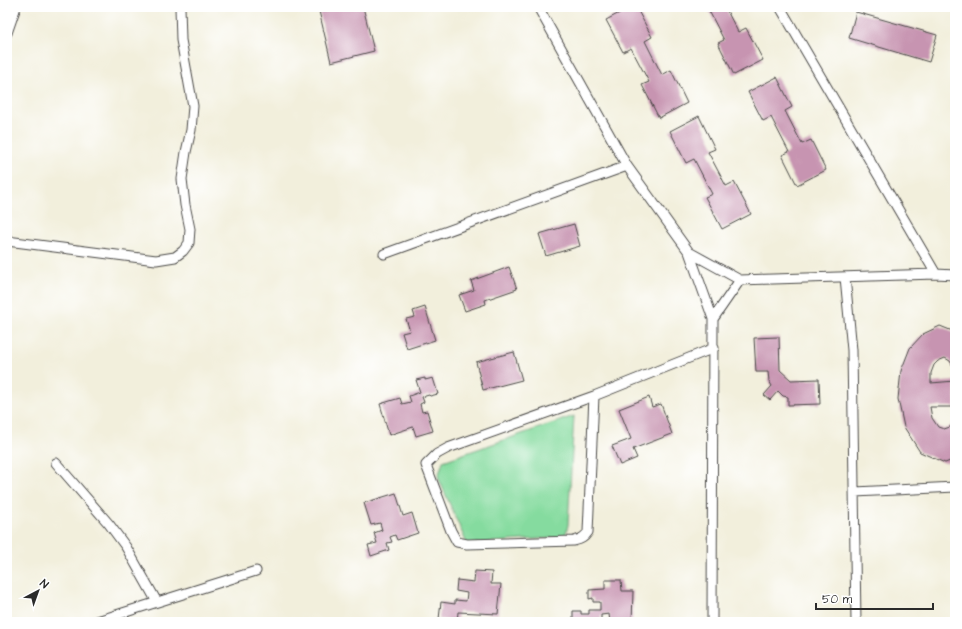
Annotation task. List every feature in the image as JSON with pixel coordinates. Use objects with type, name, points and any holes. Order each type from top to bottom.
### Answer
[{"type":"lane","points":[[7,33],[16,7]]},
{"type":"lane","points":[[7,241],[156,260],[175,257],[183,251],[189,243],[190,229],[182,179],[186,152],[192,130],[193,106],[181,40],[180,7]]},
{"type":"lane","points":[[538,7],[627,166],[688,252],[713,319],[712,622]]},
{"type":"lane","points":[[780,7],[936,274]]},
{"type":"lane","points":[[384,254],[627,166]]},
{"type":"lane","points":[[688,252],[740,280],[936,274],[955,275]]},
{"type":"lane","points":[[845,277],[852,350],[856,622]]},
{"type":"lane","points":[[713,319],[740,280]]},
{"type":"lane","points":[[594,396],[588,532],[585,536],[574,541],[467,544],[457,542],[426,465],[437,454],[448,448],[594,396],[714,348]]},
{"type":"lane","points":[[56,463],[109,524],[126,547],[157,602]]},
{"type":"lane","points":[[855,492],[955,486]]},
{"type":"lane","points":[[94,622],[256,571]]},
{"type":"green space","points":[[574,416],[568,525],[565,537],[467,544],[438,477],[443,461]]},
{"type":"building","points":[[337,7],[363,7],[374,51],[331,62],[319,11]]},
{"type":"building","points":[[631,7],[636,7],[652,37],[645,41],[662,75],[671,70],[687,103],[659,118],[642,85],[649,82],[631,48],[623,52],[606,20]]},
{"type":"building","points":[[707,7],[725,7],[738,32],[746,28],[763,60],[734,75],[718,43],[724,40]]},
{"type":"building","points":[[856,12],[937,35],[929,62],[849,38]]},
{"type":"building","points":[[777,77],[792,107],[785,111],[802,144],[811,140],[826,170],[797,185],[782,155],[789,152],[771,117],[763,121],[748,92]]},
{"type":"building","points":[[699,116],[715,149],[708,152],[726,186],[734,182],[751,214],[722,229],[705,197],[712,194],[694,159],[686,163],[670,131]]},
{"type":"building","points":[[574,224],[580,246],[546,256],[539,234]]},
{"type":"building","points":[[509,267],[517,289],[485,300],[486,304],[465,311],[459,295],[474,290],[471,281]]},
{"type":"building","points":[[425,307],[435,340],[407,349],[402,333],[410,331],[406,319],[415,317],[413,311]]},
{"type":"building","points":[[940,326],[955,332],[955,370],[950,361],[945,358],[938,361],[934,365],[931,373],[931,383],[955,381],[955,407],[930,407],[932,418],[938,427],[944,429],[950,427],[955,420],[955,459],[945,463],[920,452],[904,427],[898,399],[901,371],[910,348],[923,334]]},
{"type":"building","points":[[779,337],[780,370],[791,380],[819,379],[820,404],[788,405],[788,397],[783,396],[778,391],[770,400],[764,395],[772,386],[769,381],[768,372],[756,372],[754,338]]},
{"type":"building","points":[[514,352],[522,380],[483,390],[476,362]]},
{"type":"building","points":[[425,378],[425,380],[433,378],[438,394],[422,397],[424,402],[420,404],[422,412],[427,411],[433,431],[416,436],[413,427],[389,435],[380,404],[400,398],[402,404],[411,402],[409,396],[420,392],[416,380]]},
{"type":"building","points":[[649,397],[652,407],[661,404],[672,434],[633,449],[637,458],[620,465],[612,446],[631,439],[619,409]]},
{"type":"building","points":[[396,493],[403,516],[412,513],[418,533],[397,540],[395,535],[390,537],[392,542],[387,543],[389,550],[371,556],[368,545],[377,543],[374,533],[382,530],[380,523],[371,525],[364,503]]},
{"type":"building","points":[[475,571],[492,572],[491,584],[501,584],[498,614],[458,612],[457,622],[439,619],[441,602],[455,604],[455,600],[466,601],[467,593],[456,591],[457,580],[474,582]]},
{"type":"building","points":[[605,580],[621,580],[622,591],[633,591],[632,622],[610,622],[609,614],[601,615],[601,621],[573,622],[573,611],[581,611],[581,614],[589,614],[589,610],[600,610],[600,602],[593,602],[593,598],[589,599],[589,590],[605,589]]}]
